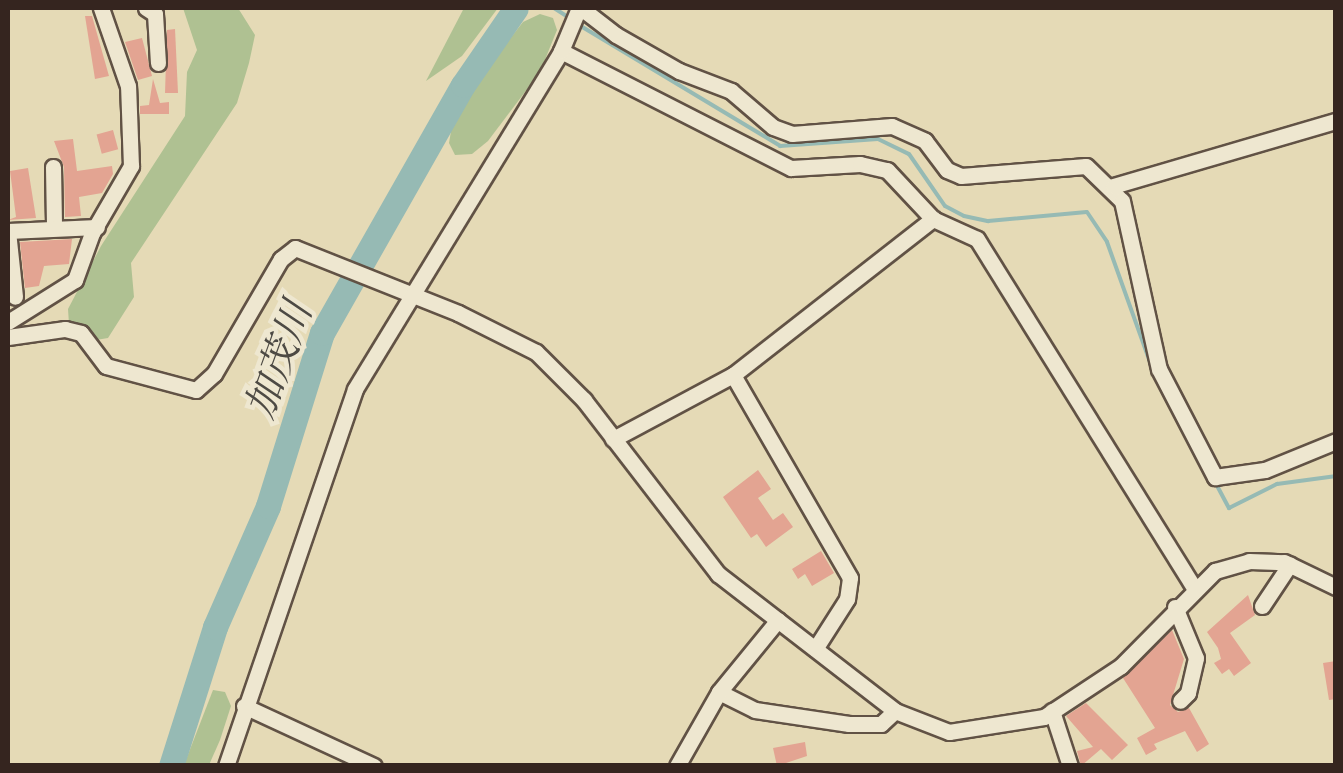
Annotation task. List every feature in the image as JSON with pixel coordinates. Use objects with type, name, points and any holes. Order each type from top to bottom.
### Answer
[{"type":"street","points":[[8,322],[70,286],[96,227],[131,166],[128,86],[100,8]]},
{"type":"street","points":[[146,8],[155,14],[158,63]]},
{"type":"street","points":[[226,766],[354,389],[407,293],[561,51],[579,10],[679,72],[732,91],[773,127],[792,134],[892,126],[925,141],[948,170],[961,176],[1086,166],[1113,186],[1132,236],[1158,369],[1216,477],[1265,470],[1336,441]]},
{"type":"street","points":[[561,51],[791,168],[860,164],[887,170],[933,220],[978,239],[1001,270],[1194,586]]},
{"type":"street","points":[[1113,186],[1336,120]]},
{"type":"street","points":[[53,167],[54,228]]},
{"type":"street","points":[[613,439],[733,375],[933,220]]},
{"type":"street","points":[[14,297],[8,231],[96,227]]},
{"type":"street","points":[[8,338],[65,328],[81,333],[106,366],[196,390],[221,363],[281,259],[295,248],[407,293],[536,352],[613,439],[718,574],[895,711],[950,732],[1005,728],[1052,711],[1121,666],[1194,586],[1249,561],[1290,564],[1336,587]]},
{"type":"street","points":[[733,375],[850,578],[847,599],[815,649]]},
{"type":"street","points":[[1262,606],[1290,564]]},
{"type":"street","points":[[1174,607],[1196,658],[1188,694],[1180,701]]},
{"type":"street","points":[[677,766],[719,692],[778,620]]},
{"type":"street","points":[[719,692],[755,710],[849,724],[881,724],[895,711]]},
{"type":"street","points":[[244,706],[374,766]]},
{"type":"street","points":[[1052,711],[1070,766]]},
{"type":"green space","points":[[183,8],[238,8],[255,35],[249,63],[237,103],[131,263],[134,297],[108,338],[96,340],[69,324],[68,309],[101,246],[185,116],[187,72],[197,50]]},
{"type":"green space","points":[[464,8],[498,8],[462,56],[426,81]]},
{"type":"green space","points":[[540,14],[553,18],[557,30],[540,72],[488,141],[472,154],[455,155],[449,143],[453,120],[467,94],[523,22]]},
{"type":"green space","points":[[213,690],[225,692],[231,706],[220,740],[209,765],[184,765]]},
{"type":"building","points":[[85,16],[92,16],[109,76],[95,79]]},
{"type":"building","points":[[175,29],[178,93],[165,93],[167,30]]},
{"type":"building","points":[[142,38],[152,76],[138,80],[125,42]]},
{"type":"building","points":[[153,79],[160,103],[169,102],[169,114],[140,114],[140,106],[149,105]]},
{"type":"building","points":[[113,130],[118,149],[102,154],[97,134]]},
{"type":"building","points":[[73,139],[77,171],[112,166],[113,174],[102,193],[79,197],[81,216],[65,217],[64,167],[54,141]]},
{"type":"building","points":[[28,168],[36,218],[8,220],[16,217],[10,171]]},
{"type":"building","points":[[72,239],[69,264],[44,266],[39,286],[25,288],[20,242]]},
{"type":"building","points":[[758,470],[771,489],[758,498],[773,520],[783,513],[793,527],[766,547],[757,534],[751,538],[723,497]]},
{"type":"building","points":[[821,551],[834,573],[812,586],[805,574],[798,579],[792,569]]},
{"type":"building","points":[[1248,595],[1255,615],[1230,633],[1251,663],[1234,676],[1229,669],[1222,674],[1214,663],[1221,659],[1218,648],[1207,632]]},
{"type":"building","points":[[1172,630],[1184,659],[1170,705],[1178,712],[1189,708],[1209,744],[1197,752],[1185,731],[1154,744],[1157,749],[1146,755],[1137,738],[1155,728],[1123,678]]},
{"type":"building","points":[[1336,661],[1336,699],[1329,700],[1323,663]]},
{"type":"building","points":[[1086,703],[1128,745],[1112,760],[1101,749],[1081,766],[1077,751],[1093,747],[1066,716]]},
{"type":"building","points":[[805,742],[807,756],[777,766],[773,748]]},
{"type":"waterway","name":"加茂川","points":[[171,766],[215,627],[268,506],[322,333],[463,85],[516,8]]},
{"type":"waterway","points":[[554,8],[571,19]]},
{"type":"waterway","points":[[579,25],[780,146],[878,139],[909,154],[945,206],[964,216],[988,221],[1087,212],[1107,242],[1150,362]]},
{"type":"waterway","points":[[1214,480],[1229,508],[1277,484],[1336,476]]}]
